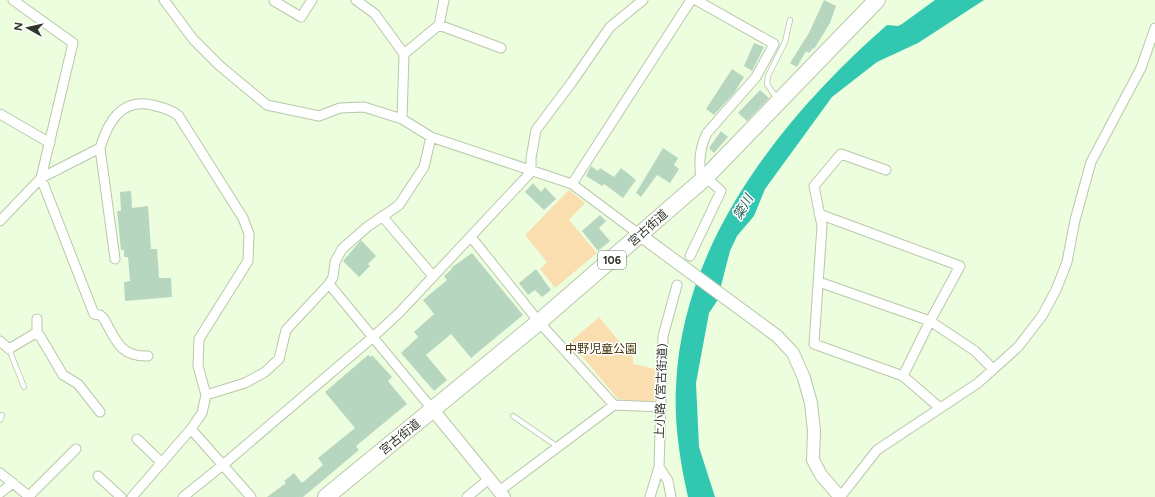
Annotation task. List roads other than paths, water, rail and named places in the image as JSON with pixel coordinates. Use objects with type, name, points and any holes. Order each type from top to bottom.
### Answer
[{"type":"highway","name":"宮古街道","points":[[326,497],[539,322],[640,236],[703,179],[877,0]]},
{"type":"street","points":[[13,0],[73,43],[41,178],[94,314],[100,315],[104,319],[120,347],[133,356],[148,356]]},
{"type":"street","points":[[164,0],[188,32],[204,50],[225,71],[267,105],[319,116],[340,108],[364,107],[402,119],[430,137],[531,172],[572,184],[640,236],[747,313],[777,336],[793,353],[804,378],[811,403],[814,431],[813,460],[821,475],[840,497],[877,450],[978,383],[1018,347],[1042,316],[1056,290],[1067,262],[1075,220],[1091,162],[1141,68],[1155,28]]},
{"type":"street","points":[[274,1],[301,17],[312,0]]},
{"type":"street","points":[[356,0],[375,14],[404,54],[402,119]]},
{"type":"street","points":[[404,54],[439,25],[444,0]]},
{"type":"street","points":[[183,497],[374,337],[471,237],[531,172],[531,158],[536,130],[576,77],[610,27],[643,0]]},
{"type":"street","points":[[572,184],[691,0]]},
{"type":"street","points":[[690,256],[722,191],[703,179],[698,161],[702,142],[706,133],[756,77],[774,44],[696,0]]},
{"type":"street","points":[[439,25],[501,48]]},
{"type":"street","points":[[115,259],[100,148],[105,132],[118,112],[128,106],[142,103],[168,108],[178,115],[184,123],[243,218],[249,234],[248,261],[199,339],[198,366],[206,395],[202,413],[191,429],[132,497]]},
{"type":"street","points":[[0,114],[50,143]]},
{"type":"street","points":[[206,395],[245,383],[265,372],[279,359],[286,330],[330,284],[334,277],[335,262],[342,249],[367,227],[399,205],[424,167],[430,137]]},
{"type":"street","points":[[0,221],[41,178],[100,148]]},
{"type":"street","points":[[886,170],[841,154],[814,186],[822,226],[814,344],[903,376],[940,408]]},
{"type":"street","points":[[820,214],[960,266],[930,321],[903,376]]},
{"type":"street","points":[[382,216],[433,276]]},
{"type":"street","points":[[471,237],[539,322],[614,405]]},
{"type":"street","points":[[819,282],[930,321],[975,351],[993,370]]},
{"type":"street","points":[[330,284],[502,494],[558,447],[614,405],[660,407]]},
{"type":"street","name":"上小路 (宮古街道)","points":[[650,497],[659,467],[663,336],[677,285]]},
{"type":"street","points":[[37,319],[37,335]]},
{"type":"street","points":[[0,341],[9,349],[34,334],[40,336],[63,375],[78,384],[100,412]]},
{"type":"street","points":[[191,429],[224,464],[251,497]]},
{"type":"street","points":[[137,439],[162,463]]},
{"type":"street","points":[[0,473],[30,496],[76,449]]},
{"type":"street","points":[[659,467],[668,481],[671,497]]},
{"type":"street","points":[[98,476],[121,497]]},
{"type":"street","points":[[467,497],[489,479]]},
{"type":"street","points":[[0,493],[13,483]]},
{"type":"lane","points":[[780,101],[767,84],[768,76],[785,42],[790,20]]},
{"type":"lane","points":[[9,349],[24,388]]},
{"type":"lane","points":[[0,420],[2,415]]},
{"type":"lane","points":[[513,416],[558,447]]},
{"type":"water","name":"簗川","points":[[935,0],[984,0],[918,43],[877,62],[832,97],[765,189],[754,216],[737,236],[730,251],[717,301],[709,313],[696,383],[699,447],[715,497],[688,497],[682,470],[676,414],[676,386],[682,333],[697,282],[718,233],[744,186],[776,142],[811,100],[848,61],[887,25],[898,26],[902,24]]},
{"type":"park label","name":"中野児童公園","points":[[601,349]]}]
